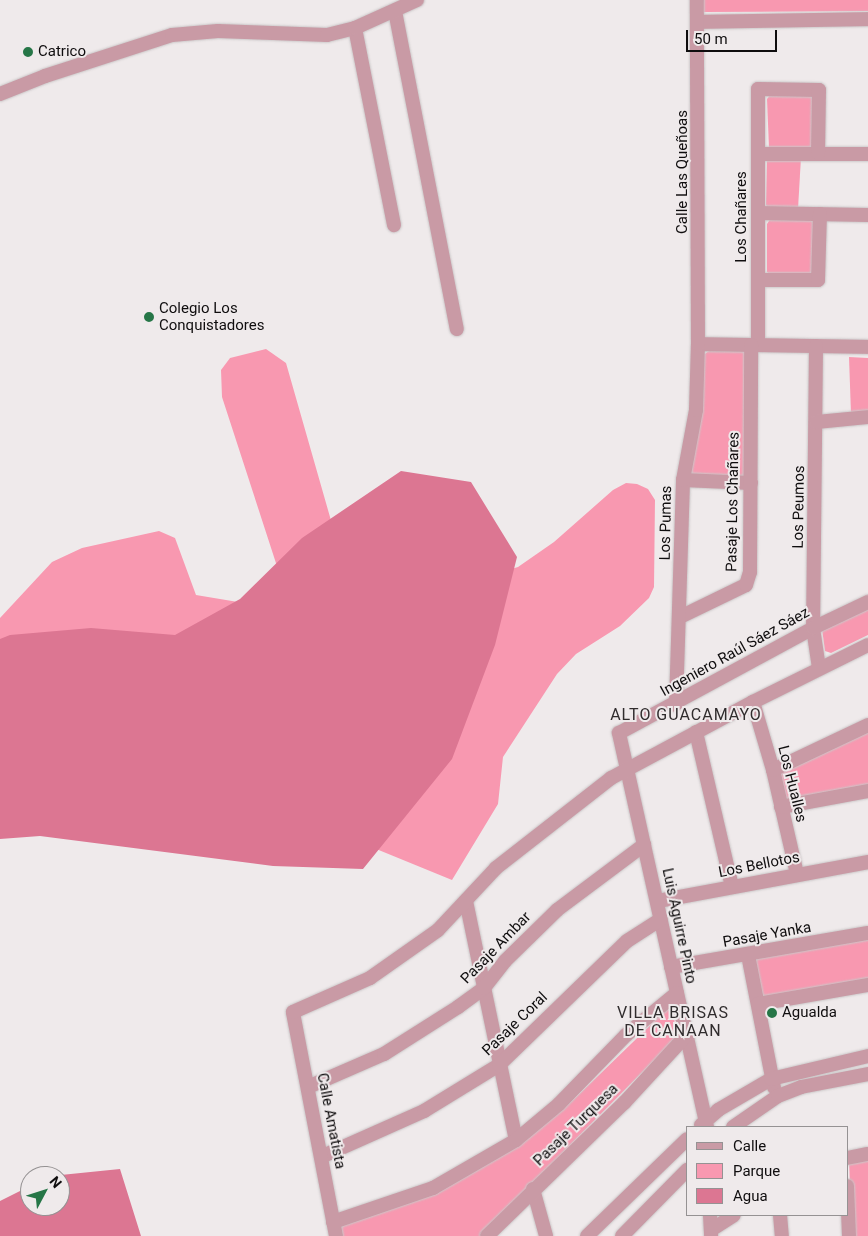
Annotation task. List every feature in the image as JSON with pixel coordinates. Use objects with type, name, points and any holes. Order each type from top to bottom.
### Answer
[{"type":"street","points":[[0,94],[45,76],[172,35],[218,31],[327,35],[354,28],[417,0]]},
{"type":"street","name":"Calle Las Queñoas","points":[[698,0],[698,344]]},
{"type":"street","points":[[395,11],[457,329]]},
{"type":"street","points":[[699,22],[868,20]]},
{"type":"street","points":[[354,28],[394,225]]},
{"type":"street","name":"Los Chañares","points":[[754,345],[758,280],[758,89],[819,90],[818,153]]},
{"type":"street","points":[[758,154],[868,154]]},
{"type":"street","points":[[758,213],[868,215]]},
{"type":"street","points":[[758,280],[818,280],[820,214]]},
{"type":"street","points":[[698,344],[868,347]]},
{"type":"street","name":"Los Pumas","points":[[676,704],[683,480],[696,410],[698,344]]},
{"type":"street","name":"Pasaje Los Chañares","points":[[680,617],[746,585],[750,572],[754,345]]},
{"type":"street","name":"Los Peumos","points":[[816,346],[813,628],[819,668]]},
{"type":"street","points":[[816,422],[868,417]]},
{"type":"street","points":[[683,480],[751,483]]},
{"type":"street","name":"Ingeniero Raúl Sáez Sáez","points":[[619,733],[676,704],[813,628],[868,602]]},
{"type":"street","points":[[516,1140],[466,901],[496,868],[611,778],[819,668],[868,646]]},
{"type":"street","name":"Los Hualles","points":[[753,702],[773,770],[797,874]]},
{"type":"street","points":[[773,770],[868,725]]},
{"type":"street","points":[[696,732],[732,887]]},
{"type":"street","name":"Luis Aguirre Pinto","points":[[619,733],[658,901],[704,1125]]},
{"type":"street","points":[[781,807],[868,791]]},
{"type":"street","name":"Pasaje Ambar","points":[[308,1087],[410,1039],[484,988],[505,961],[557,910],[644,845]]},
{"type":"street","name":"Los Bellotos","points":[[658,901],[868,862]]},
{"type":"street","name":"Calle Amatista","points":[[336,1236],[293,1012],[370,978],[438,930],[466,901]]},
{"type":"street","name":"Pasaje Coral","points":[[322,1156],[424,1111],[499,1065],[627,941],[661,919]]},
{"type":"street","name":"Pasaje Yanka","points":[[672,967],[868,933]]},
{"type":"street","points":[[748,955],[771,1078],[778,1096]]},
{"type":"street","points":[[758,1004],[868,985]]},
{"type":"street","points":[[333,1222],[433,1188],[516,1140],[559,1104],[626,1035],[677,993]]},
{"type":"street","name":"Pasaje Turquesa","points":[[487,1236],[533,1189],[624,1103],[685,1037]]},
{"type":"street","points":[[704,1125],[771,1078],[839,1060],[868,1056]]},
{"type":"street","points":[[733,1126],[778,1096],[800,1087],[868,1074]]},
{"type":"street","points":[[587,1236],[686,1139]]},
{"type":"street","points":[[848,1158],[868,1154]]},
{"type":"street","points":[[622,1236],[686,1171]]},
{"type":"street","points":[[533,1189],[546,1236]]},
{"type":"street","points":[[848,1211],[849,1236]]},
{"type":"street","points":[[710,1216],[711,1233]]},
{"type":"street","points":[[711,1233],[733,1216]]},
{"type":"street","points":[[780,1216],[782,1236]]},
{"type":"green space","points":[[703,0],[868,0],[868,11],[704,12]]},
{"type":"green space","points":[[771,94],[812,94],[812,147],[769,148],[767,99]]},
{"type":"green space","points":[[801,157],[798,209],[769,209],[766,205],[767,160]]},
{"type":"green space","points":[[808,217],[815,223],[811,276],[771,275],[767,272],[767,224],[771,218]]},
{"type":"green space","points":[[266,349],[286,363],[340,552],[489,576],[518,567],[554,542],[613,490],[626,483],[637,484],[648,489],[655,500],[654,587],[649,598],[620,626],[576,654],[557,674],[503,757],[498,804],[452,880],[364,844],[0,785],[0,618],[52,562],[82,548],[159,531],[175,538],[196,595],[250,604],[287,597],[222,397],[221,370],[230,358]]},
{"type":"green space","points":[[709,351],[744,352],[747,358],[744,479],[693,476],[690,472],[702,356]]},
{"type":"green space","points":[[849,357],[868,358],[868,412],[851,414]]},
{"type":"green space","points":[[868,607],[868,635],[831,653],[825,651],[822,629]]},
{"type":"green space","points":[[868,728],[868,788],[786,800],[779,771]]},
{"type":"green space","points":[[868,937],[868,981],[761,1000],[753,960],[757,957]]},
{"type":"green space","points":[[667,1009],[675,1012],[680,1030],[677,1037],[480,1236],[343,1236],[341,1226],[517,1146],[564,1109]]},
{"type":"green space","points":[[868,1157],[868,1236],[852,1236],[849,1160]]},
{"type":"water","points":[[401,471],[471,482],[517,557],[495,645],[452,759],[363,869],[273,866],[40,836],[0,839],[0,639],[10,635],[91,628],[175,635],[240,599],[302,538]]},
{"type":"water","points":[[120,1169],[141,1236],[0,1236],[0,1201],[20,1191],[20,1216],[70,1216],[70,1174]]},
{"type":"place","name":"Catrico","points":[[28,52]]},
{"type":"place","name":"Colegio Los Conquistadores","points":[[149,317]]},
{"type":"place","name":"Agualda","points":[[772,1013]]},
{"type":"district","name":"ALTO GUACAMAYO","points":[[686,715]]},
{"type":"district","name":"VILLA BRISAS DE CANAAN","points":[[673,1022]]}]
